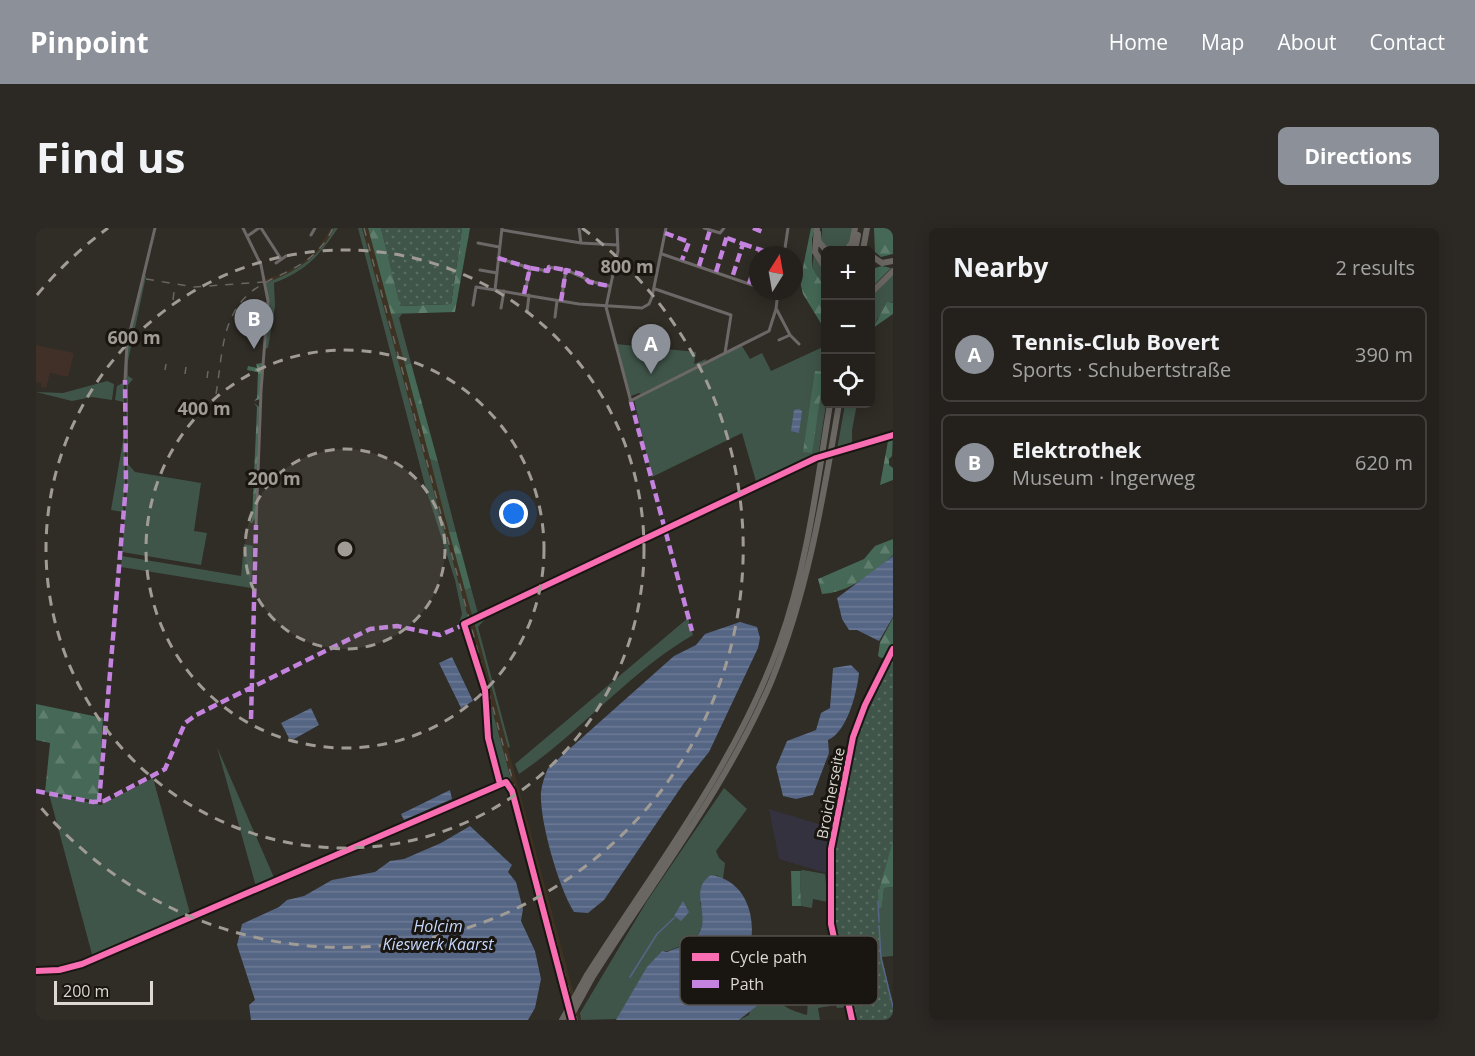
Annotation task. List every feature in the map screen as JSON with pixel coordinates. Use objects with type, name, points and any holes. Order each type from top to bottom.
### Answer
[{"type":"highway","points":[[818,228],[819,242],[822,246]]},
{"type":"highway","points":[[818,228],[815,252],[821,262]]},
{"type":"highway","points":[[849,246],[857,228]]},
{"type":"highway","points":[[855,246],[857,228]]},
{"type":"highway","points":[[864,246],[869,228]]},
{"type":"highway","points":[[868,246],[869,228]]},
{"type":"highway","points":[[875,258],[882,263],[893,261]]},
{"type":"highway","points":[[875,289],[893,271]]},
{"type":"highway","points":[[569,1020],[590,977],[708,789],[745,724],[765,681],[785,629],[800,579],[829,408]]},
{"type":"highway","points":[[562,1020],[718,783],[770,684],[795,617],[811,558],[837,408]]},
{"type":"street","points":[[125,380],[127,344],[156,228]]},
{"type":"street","points":[[243,228],[249,235],[261,265],[268,301],[261,392],[256,525]]},
{"type":"street","points":[[249,235],[260,228],[281,259]]},
{"type":"street","points":[[579,228],[581,243]]},
{"type":"street","points":[[617,228],[618,245],[606,304],[631,401],[769,331],[777,300]]},
{"type":"street","points":[[473,305],[476,287],[559,301],[642,308],[649,304],[655,289],[666,228]]},
{"type":"street","points":[[704,228],[720,233],[724,228]]},
{"type":"street","points":[[785,246],[788,228]]},
{"type":"street","points":[[311,235],[313,229]]},
{"type":"street","points":[[495,290],[502,229],[581,243],[618,245]]},
{"type":"street","points":[[478,243],[499,248]]},
{"type":"street","points":[[662,254],[749,284]]},
{"type":"street","points":[[276,263],[286,256]]},
{"type":"street","points":[[498,258],[548,272],[549,267],[566,270],[581,274],[589,282],[609,286]]},
{"type":"street","points":[[524,294],[530,268]]},
{"type":"street","points":[[480,270],[497,273]]},
{"type":"street","points":[[555,317],[566,270]]},
{"type":"street","points":[[655,289],[731,315],[725,353]]},
{"type":"street","points":[[501,308],[504,291]]},
{"type":"street","points":[[527,312],[529,295]]},
{"type":"street","points":[[776,309],[790,335],[799,344]]},
{"type":"street","points":[[780,340],[790,335]]},
{"type":"street","name":"Broicherseite","points":[[834,936],[831,924],[831,849],[853,737],[865,705],[893,649]]},
{"type":"street","name":"Broicherseite","points":[[849,1005],[852,1020]]},
{"type":"shaded area","points":[[331,228],[334,228],[328,240],[313,258],[291,273],[263,285],[261,280],[283,274],[302,263],[317,250]]},
{"type":"shaded area","points":[[362,228],[368,228],[581,1020],[576,1020]]},
{"type":"shaded area","points":[[36,345],[74,353],[68,377],[50,373],[46,388],[41,387],[41,383],[37,382],[36,385]]},
{"type":"shaded area","points":[[769,809],[835,829],[829,874],[779,859]]},
{"type":"green space","points":[[334,228],[338,228],[311,262],[274,283],[275,306],[268,348],[264,349],[268,301],[266,283],[306,262],[322,247]]},
{"type":"green space","points":[[358,228],[362,228],[469,621],[458,626],[462,614],[455,580],[426,489]]},
{"type":"green space","points":[[368,228],[381,228],[401,306],[451,304],[462,228],[470,228],[455,312],[391,314]]},
{"type":"green space","points":[[381,228],[462,228],[451,304],[400,306]]},
{"type":"green space","points":[[811,228],[815,228],[812,239],[812,267],[821,282],[821,323],[803,294],[803,267]]},
{"type":"green space","points":[[822,228],[853,228],[850,242],[845,246],[822,244]]},
{"type":"green space","points":[[874,228],[893,228],[893,254],[881,257],[875,252]]},
{"type":"green space","points":[[814,254],[821,265],[821,282],[812,267]]},
{"type":"green space","points":[[882,266],[891,268],[875,284],[875,268]]},
{"type":"green space","points":[[893,274],[893,303],[891,302],[877,319],[875,325],[875,300],[875,293]]},
{"type":"green space","points":[[143,275],[146,276],[128,361],[128,376],[133,379],[128,385],[128,464],[135,472],[201,483],[194,531],[207,533],[201,565],[122,552],[127,488],[126,354]]},
{"type":"green space","points":[[887,302],[893,303],[893,314],[875,327]]},
{"type":"green space","points":[[391,314],[402,314],[399,318],[411,363],[405,365]]},
{"type":"green space","points":[[616,344],[696,352],[694,364],[706,359],[706,362],[641,394],[631,396]]},
{"type":"green space","points":[[742,346],[750,359],[762,353],[771,371],[821,348],[821,408],[825,408],[818,457],[757,485],[742,433],[652,477],[634,400]]},
{"type":"green space","points":[[262,363],[260,399],[254,401],[257,398],[258,372],[247,370],[248,366],[257,368],[256,364]]},
{"type":"green space","points":[[411,363],[438,462],[430,459],[405,365]]},
{"type":"green space","points":[[815,371],[821,372],[821,392],[812,453],[803,452]]},
{"type":"green space","points":[[107,381],[114,384],[112,400],[92,397],[72,401],[36,392],[63,393]]},
{"type":"green space","points":[[123,383],[124,386],[125,485],[123,512],[111,510],[124,435],[124,402],[115,400],[117,386]]},
{"type":"green space","points":[[254,403],[259,407],[255,518],[250,523],[252,520],[257,407]]},
{"type":"green space","points":[[844,408],[856,408],[852,446],[837,450]]},
{"type":"green space","points":[[893,436],[889,465],[893,468],[893,480],[880,485],[888,441],[853,450],[852,448]]},
{"type":"green space","points":[[430,459],[438,462],[456,532],[449,532]]},
{"type":"green space","points":[[449,532],[456,532],[471,588],[465,590]]},
{"type":"green space","points":[[893,539],[893,555],[878,569],[851,586],[822,594],[818,579],[864,559],[875,546]]},
{"type":"green space","points":[[244,544],[253,546],[251,588],[121,567],[122,556],[241,576]]},
{"type":"green space","points":[[471,588],[479,617],[473,619],[465,590]]},
{"type":"green space","points":[[489,615],[478,627],[510,747],[508,748],[474,622]]},
{"type":"green space","points":[[688,618],[693,635],[648,666],[563,740],[519,774],[515,764]]},
{"type":"green space","points":[[893,618],[893,647],[887,657],[881,658],[878,656],[880,642]]},
{"type":"green space","points":[[469,624],[576,1020],[573,1020],[512,786],[508,782],[500,781],[488,738],[486,690],[467,627]]},
{"type":"green space","points":[[893,656],[893,841],[878,894],[882,958],[893,1005],[893,1020],[854,1020],[851,1005],[878,1005],[878,936],[837,936],[834,920],[832,885],[836,838],[852,747]]},
{"type":"green space","points":[[36,704],[103,718],[98,801],[45,792],[50,743],[36,740]]},
{"type":"green space","points":[[217,747],[276,882],[257,890]]},
{"type":"green space","points":[[153,778],[191,917],[93,958],[49,794],[101,805]]},
{"type":"green space","points":[[724,788],[747,809],[716,851],[725,863],[723,879],[716,875],[700,903],[703,919],[700,932],[697,936],[680,936],[680,947],[662,951],[647,968],[619,1019],[581,1020],[580,1013],[647,901]]},
{"type":"green space","points":[[893,820],[893,887],[884,888],[882,907],[841,936],[835,936],[830,880],[839,880]]},
{"type":"green space","points":[[791,871],[800,871],[801,906],[792,906]]},
{"type":"green space","points":[[800,871],[825,874],[828,902],[813,899],[812,908],[801,906]]},
{"type":"green space","points":[[893,887],[893,956],[878,957],[878,936],[841,936],[882,907],[884,888]]},
{"type":"green space","points":[[751,1005],[783,1005],[807,1015],[808,1005],[836,1005],[818,1008],[820,1020],[739,1020],[749,1015]]},
{"type":"green space","points":[[836,1005],[848,1005],[848,1007],[837,1008]]},
{"type":"water","points":[[794,410],[802,411],[799,433],[791,431]]},
{"type":"water","points":[[893,556],[893,617],[879,641],[857,630],[849,630],[842,619],[837,598]]},
{"type":"water","points":[[740,622],[757,627],[760,638],[758,648],[709,752],[684,783],[604,900],[588,913],[574,912],[557,873],[544,826],[541,796],[548,768],[674,656],[696,645],[705,634]]},
{"type":"water","points":[[452,657],[473,701],[461,708],[439,663]]},
{"type":"water","points":[[851,665],[859,673],[856,691],[846,721],[835,736],[828,740],[829,753],[813,795],[796,799],[783,796],[776,767],[787,741],[816,730],[821,713],[830,708],[833,668]]},
{"type":"water","points":[[311,708],[319,725],[294,739],[289,738],[281,723]]},
{"type":"water","points":[[450,790],[452,799],[404,820],[401,814]]},
{"type":"water","name":"Holcim Kieswerk Kaarst","points":[[470,826],[512,865],[508,872],[516,882],[523,909],[521,921],[535,951],[541,979],[535,1008],[528,1020],[251,1020],[249,1005],[255,1000],[237,945],[242,924],[279,907],[287,900],[304,896],[332,880],[375,872],[390,861],[404,859],[441,843]]},
{"type":"water","points":[[711,875],[724,879],[743,895],[751,919],[751,936],[696,936],[702,922],[700,897],[704,882]]},
{"type":"water","points":[[683,901],[689,912],[681,921],[674,916]]},
{"type":"water","points":[[680,947],[680,1005],[758,1005],[739,1020],[616,1020],[647,967],[662,951],[667,952]]},
{"type":"waterway","points":[[878,901],[879,922]]},
{"type":"waterway","points":[[630,977],[657,934],[674,918]]},
{"type":"waterway","points":[[879,926],[881,958],[893,1007]]},
{"type":"railway","points":[[216,394],[224,339],[236,309],[246,296],[258,287],[311,257],[323,245],[333,228]]},
{"type":"railway","points":[[364,228],[577,1020]]},
{"type":"railway","points":[[146,279],[194,287],[263,282]]},
{"type":"railway","points":[[173,300],[175,284]]},
{"type":"railway","points":[[165,370],[166,364]]},
{"type":"railway","points":[[185,374],[186,367]]},
{"type":"railway","points":[[207,378],[208,371]]},
{"type":"marked path","points":[[753,228],[763,232]]},
{"type":"marked path","points":[[699,266],[710,230]]},
{"type":"marked path","points":[[665,233],[689,242],[682,260]]},
{"type":"marked path","points":[[716,272],[727,236]]},
{"type":"marked path","points":[[727,238],[743,244],[732,278]]},
{"type":"marked path","points":[[743,244],[749,246]]},
{"type":"marked path","points":[[498,258],[530,268]]},
{"type":"marked path","points":[[524,294],[530,268],[548,271],[549,267],[566,270]]},
{"type":"marked path","points":[[561,301],[566,270],[581,274],[589,282],[609,286]]},
{"type":"marked path","points":[[99,802],[126,485],[125,380]]},
{"type":"marked path","points":[[631,402],[692,631]]},
{"type":"marked path","points":[[251,719],[256,525]]},
{"type":"marked path","points":[[36,791],[93,802],[104,801],[165,769],[185,723],[196,715],[370,629],[397,626],[440,635],[468,623]]},
{"type":"cycle path","points":[[500,784],[488,738],[485,690],[464,624],[816,458],[893,435]]},
{"type":"cycle path","points":[[834,936],[831,924],[831,849],[853,737],[865,705],[893,649]]},
{"type":"cycle path","points":[[36,971],[59,970],[82,964],[506,782],[512,791],[572,1020]]},
{"type":"cycle path","points":[[849,1005],[852,1020]]},
{"type":"place","name":"Elektrothek","points":[[254,349]]},
{"type":"place","name":"Tennis-Club Bovert","points":[[651,374]]}]
